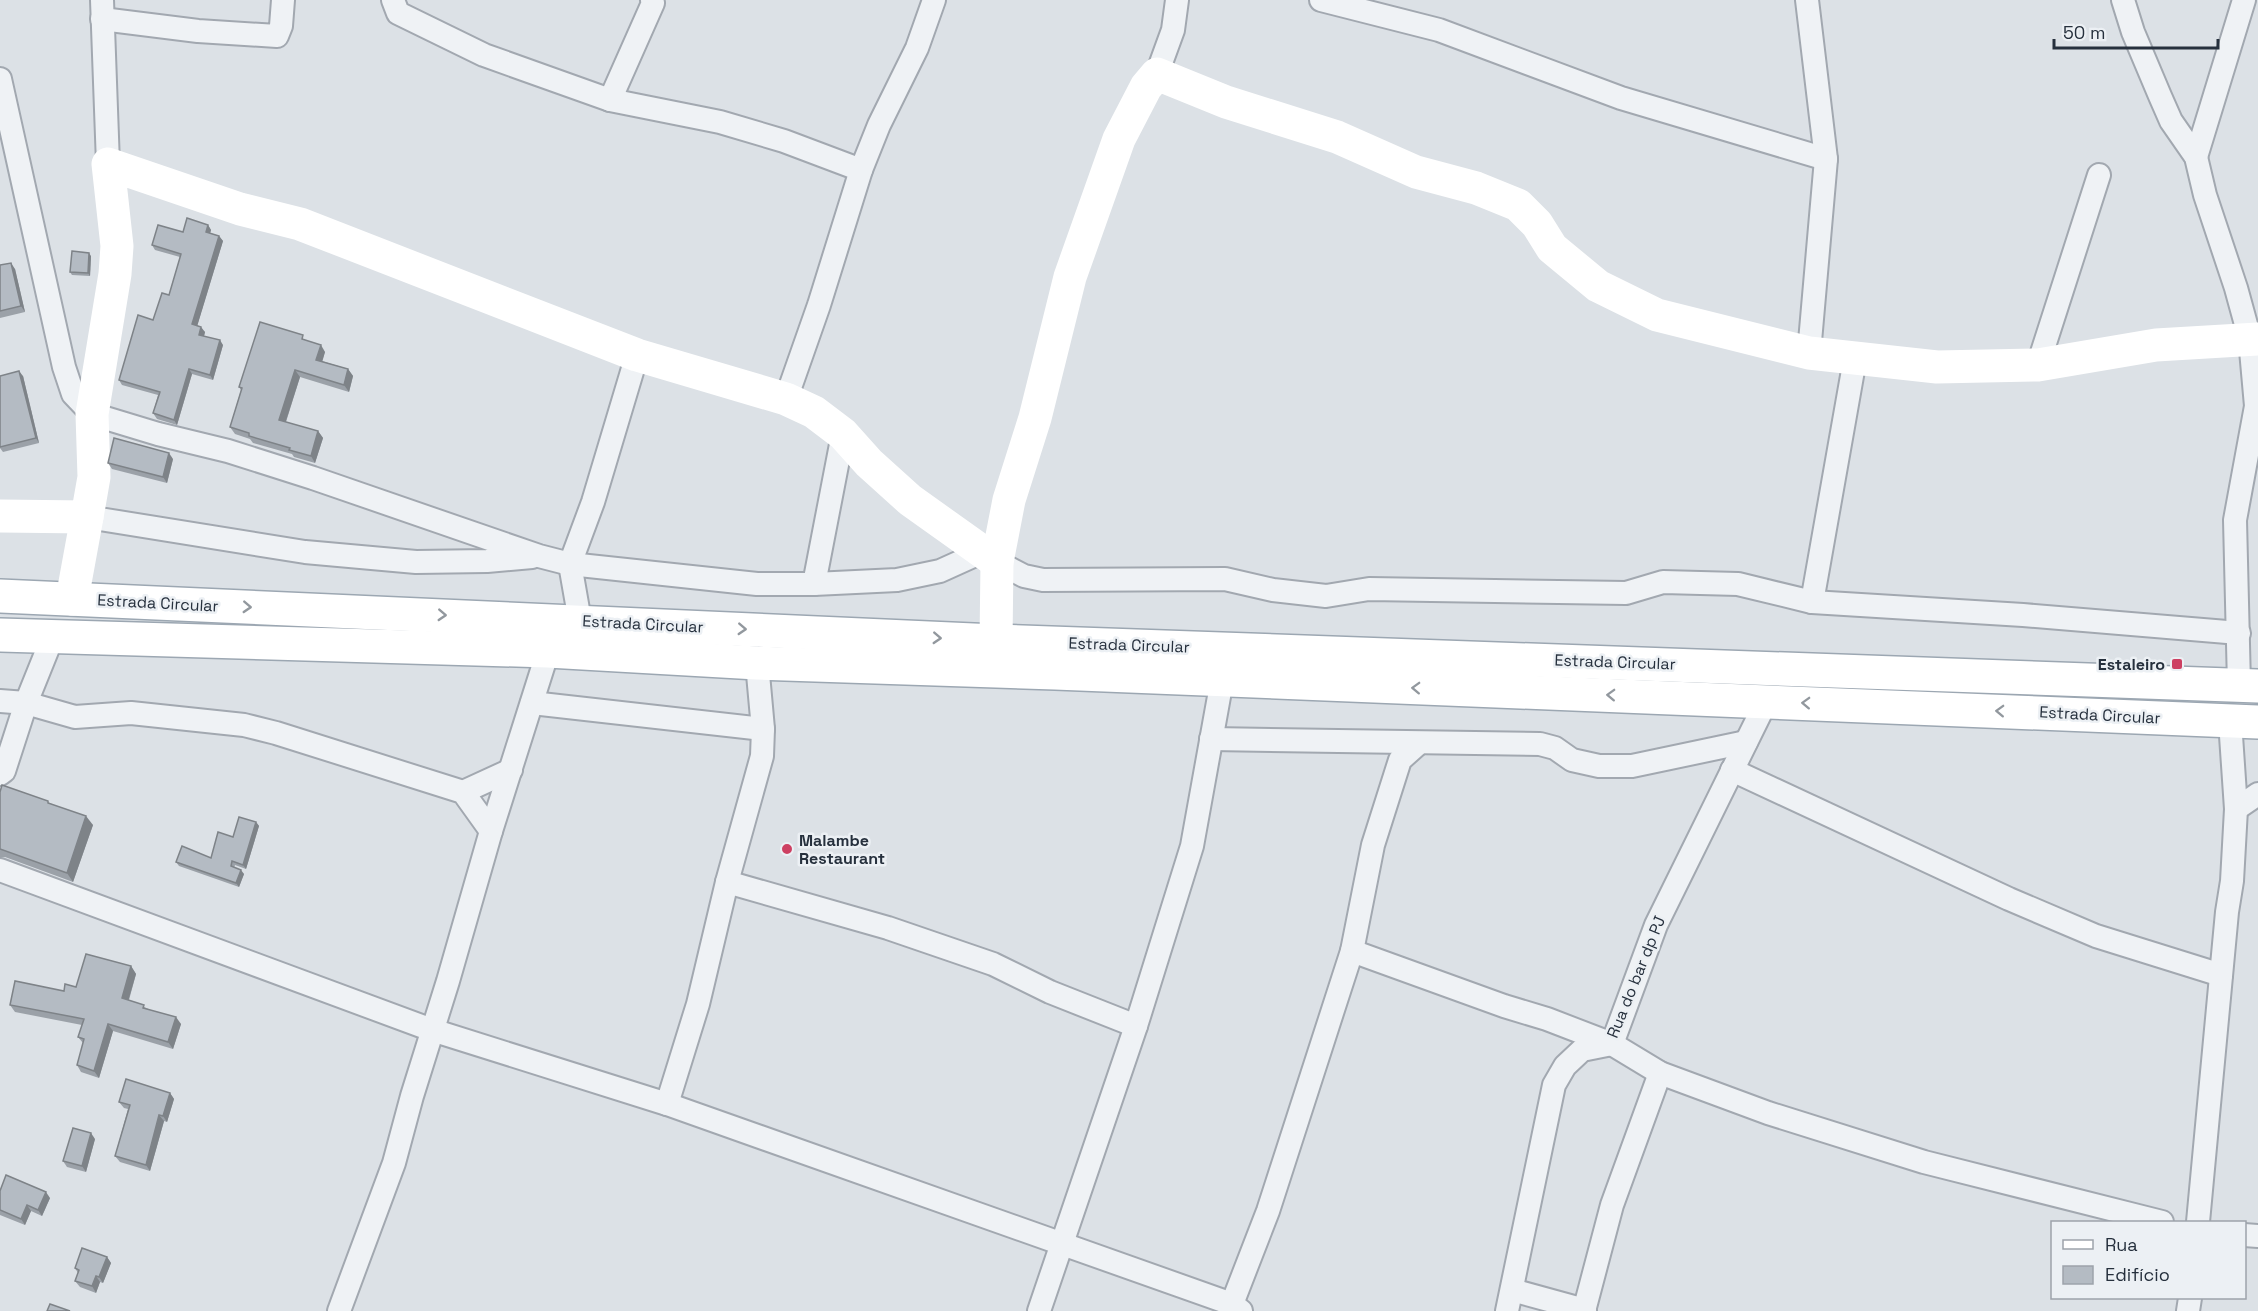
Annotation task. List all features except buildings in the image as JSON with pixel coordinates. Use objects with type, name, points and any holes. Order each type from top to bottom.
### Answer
[{"type":"main road","points":[[996,641],[990,557],[1035,418],[1070,277],[1119,139],[1146,87],[1157,74],[1226,102],[1337,138],[1416,172],[1476,188],[1518,205],[1537,224],[1552,248],[1598,286],[1657,315],[1809,353],[1937,367],[2038,365],[2156,345],[2254,339]]},
{"type":"main road","points":[[72,599],[94,477],[92,414],[115,274],[117,246],[108,164],[240,209],[300,224],[637,355],[786,399],[814,412],[843,434],[869,463],[910,500],[990,557]]},
{"type":"main road","points":[[0,516],[87,517]]},
{"type":"main road","name":"Estrada Circular","points":[[0,596],[996,641],[2249,686]]},
{"type":"main road","name":"Estrada Circular","points":[[0,635],[548,651],[757,663],[2244,721]]},
{"type":"street","points":[[108,164],[102,10],[198,31],[277,36],[281,26],[283,0]]},
{"type":"street","points":[[393,0],[398,13],[484,55],[610,100],[720,122],[784,141],[861,170]]},
{"type":"street","points":[[610,100],[653,3],[651,0]]},
{"type":"street","points":[[786,399],[819,305],[861,170],[879,124],[917,48],[934,0]]},
{"type":"street","points":[[1157,74],[1173,30],[1177,0]]},
{"type":"street","points":[[1321,0],[1439,30],[1621,98],[1826,159]]},
{"type":"street","points":[[1807,0],[1826,159],[1809,353]]},
{"type":"street","points":[[2123,0],[2133,32],[2171,121],[2196,157],[2205,195],[2254,339],[2256,405],[2235,520],[2239,633],[2249,686]]},
{"type":"street","points":[[2196,157],[2244,0]]},
{"type":"street","points":[[0,80],[64,367],[73,394],[92,414],[158,434],[238,454],[539,556],[570,564],[757,584],[814,584],[897,580],[990,557],[1024,576],[1043,580],[1225,579],[1272,590],[1326,596],[1369,589],[1626,593],[1663,582],[1738,584],[1812,602],[2023,615],[2239,633]]},
{"type":"street","points":[[2038,365],[2099,175]]},
{"type":"street","points":[[580,621],[570,564],[594,502],[637,355]]},
{"type":"street","points":[[1812,602],[1855,359]]},
{"type":"street","points":[[814,584],[843,434]]},
{"type":"street","points":[[87,517],[305,552],[416,562],[487,561],[539,556]]},
{"type":"street","points":[[1,777],[26,703],[53,636]]},
{"type":"street","points":[[339,1311],[394,1162],[491,831],[548,651]]},
{"type":"street","points":[[667,1104],[698,1004],[727,882],[762,756],[763,729],[757,663]]},
{"type":"street","points":[[1039,1311],[1136,1026],[1192,846],[1222,680]]},
{"type":"street","points":[[0,701],[26,703],[75,717],[131,712],[244,724],[463,792],[491,831]]},
{"type":"street","name":"Rua do bar dp PJ","points":[[1509,1300],[1554,1085],[1564,1066],[1582,1050],[1611,1044],[1656,925],[1766,702]]},
{"type":"street","points":[[532,703],[763,729]]},
{"type":"street","points":[[2198,1221],[2232,881],[2244,721]]},
{"type":"street","points":[[1211,739],[1540,744],[1555,748],[1572,760],[1599,765],[1632,766],[1746,741]]},
{"type":"street","points":[[1383,741],[1400,760]]},
{"type":"street","points":[[0,870],[432,1030],[667,1104],[1236,1307],[1352,951],[1373,844],[1400,760],[1419,743]]},
{"type":"street","points":[[463,792],[511,770]]},
{"type":"street","points":[[1732,770],[2009,899],[2096,936],[2221,975]]},
{"type":"street","points":[[2236,809],[2258,794]]},
{"type":"street","points":[[727,882],[888,928],[993,964],[1050,992],[1136,1026]]},
{"type":"street","points":[[1352,951],[1504,1006],[1547,1019],[1611,1044],[1660,1073],[1768,1113],[1924,1162],[2158,1221]]},
{"type":"street","points":[[1509,1300],[1585,1310],[1612,1205],[1660,1073]]},
{"type":"place","name":"Estaleiro","points":[[2177,664]]},
{"type":"place","name":"Malambe Restaurant","points":[[787,849]]}]
